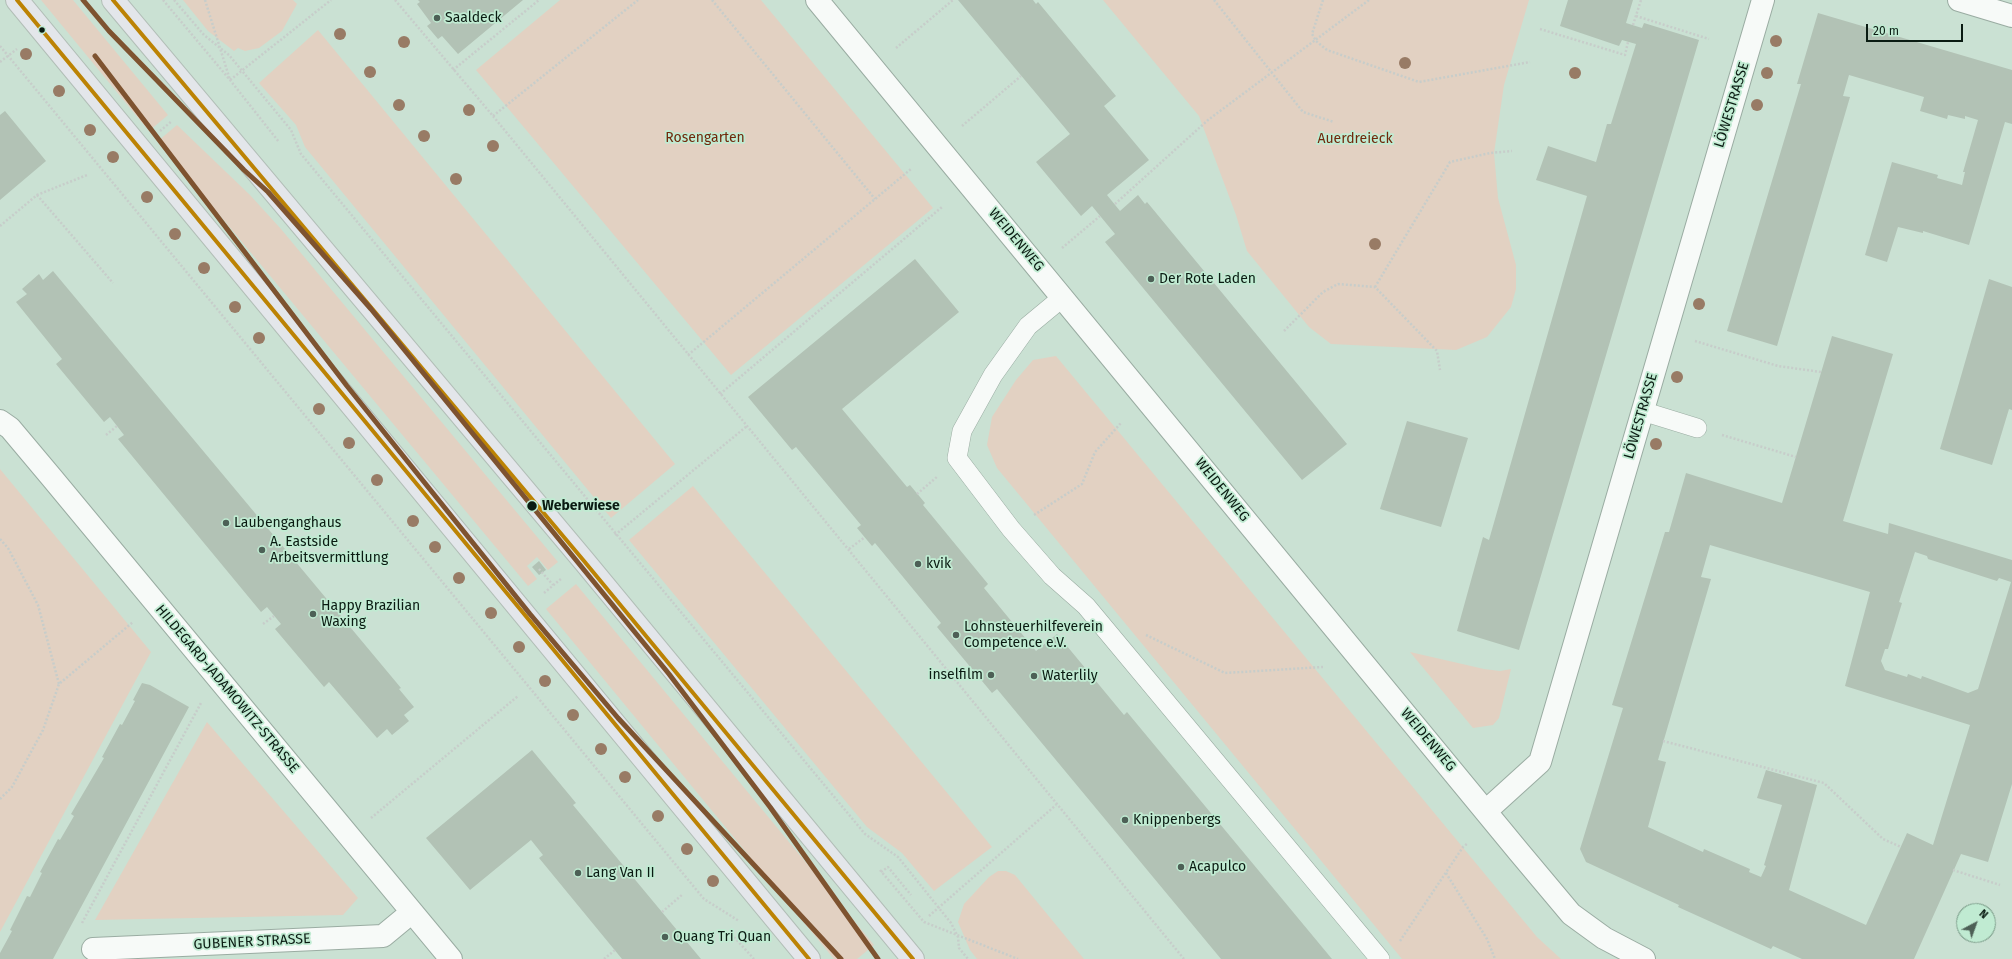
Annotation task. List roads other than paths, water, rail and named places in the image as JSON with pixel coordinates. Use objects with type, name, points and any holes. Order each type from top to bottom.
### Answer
[{"type":"main road","points":[[17,0],[809,959]]},
{"type":"main road","points":[[113,0],[584,561],[913,959]]},
{"type":"street","name":"WEIDENWEG","points":[[817,0],[1571,914],[1604,938],[1644,959]]},
{"type":"street","name":"LÖWESTRASSE","points":[[1486,811],[1540,762],[1763,0]]},
{"type":"street","points":[[1959,0],[2012,16]]},
{"type":"street","name":"HILDEGARD-JADAMOWITZ-STRASSE","points":[[0,421],[10,428],[156,603],[412,912],[446,957]]},
{"type":"street","name":"GUBENER STRASSE","points":[[91,954],[383,936],[412,912]]},
{"type":"lane","points":[[1063,297],[1028,326],[994,375],[962,431],[957,458],[1011,529],[1052,576],[1086,606],[1380,959]]},
{"type":"lane","points":[[1642,411],[1697,428]]},
{"type":"place","name":"Saaldeck","points":[[437,18]]},
{"type":"place","name":"Der Rote Laden","points":[[1151,279]]},
{"type":"place","name":"Weberwiese","points":[[532,506]]},
{"type":"place","name":"Laubenganghaus","points":[[226,523]]},
{"type":"place","name":"A. Eastside Arbeitsvermittlung","points":[[262,550]]},
{"type":"place","name":"kvik","points":[[918,564]]},
{"type":"place","name":"Happy Brazilian Waxing","points":[[313,614]]},
{"type":"place","name":"Lohnsteuerhilfeverein Competence e.V.","points":[[956,635]]},
{"type":"place","name":"inselfilm","points":[[991,675]]},
{"type":"place","name":"Waterlily","points":[[1034,676]]},
{"type":"place","name":"Knippenbergs","points":[[1125,820]]},
{"type":"place","name":"Acapulco","points":[[1181,867]]},
{"type":"place","name":"Lang Van II","points":[[578,873]]},
{"type":"place","name":"Quang Tri Quan","points":[[665,937]]},
{"type":"park label","name":"Rosengarten","points":[[705,138]]},
{"type":"park label","name":"Auerdreieck","points":[[1355,139]]}]
